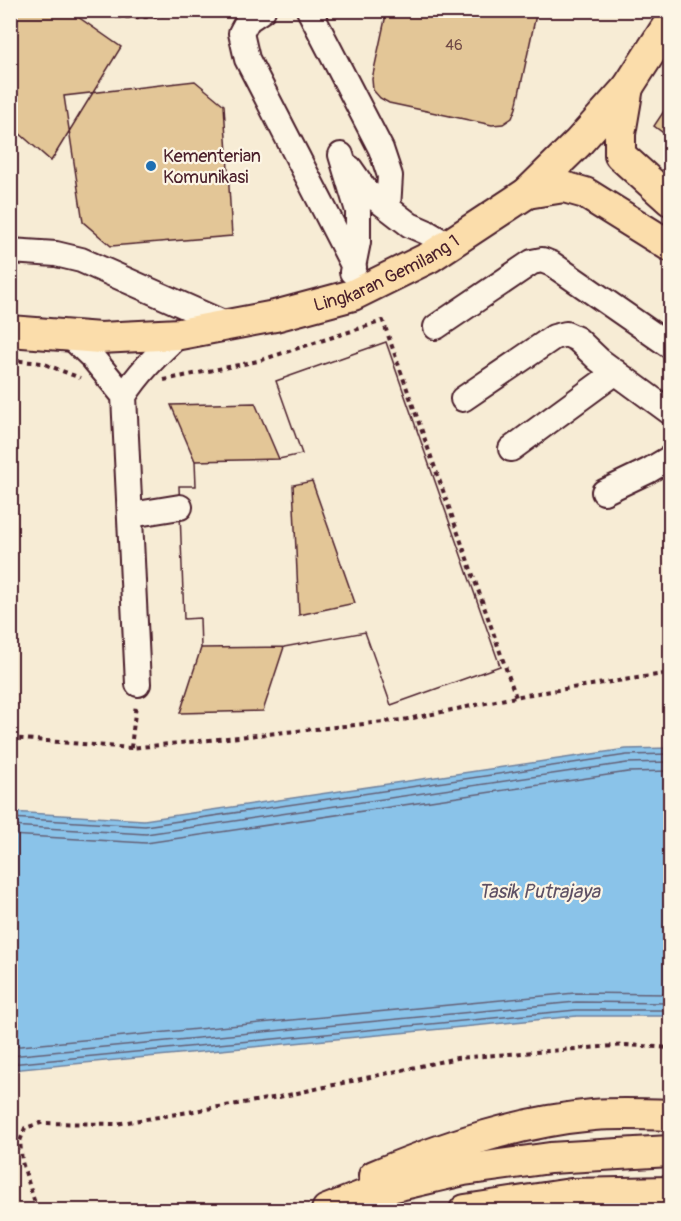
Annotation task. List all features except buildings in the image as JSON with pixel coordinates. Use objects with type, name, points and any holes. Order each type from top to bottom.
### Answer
[{"type":"main road","name":"Lingkaran Gemilang 1","points":[[10,331],[124,338],[180,334],[230,326],[343,299],[429,257],[527,193],[578,143],[628,87],[670,22]]},
{"type":"main road","points":[[628,87],[620,134],[620,155],[670,200]]},
{"type":"main road","points":[[527,193],[564,187],[585,193],[670,246]]},
{"type":"main road","points":[[340,1205],[374,1176],[433,1152],[495,1133],[593,1115],[656,1114]]},
{"type":"main road","points":[[340,1205],[378,1190],[475,1168],[550,1158],[670,1151]]},
{"type":"main road","points":[[465,1210],[571,1194],[670,1192]]},
{"type":"street","points":[[263,10],[248,20],[241,33],[247,59],[354,267]]},
{"type":"street","points":[[309,10],[381,149],[390,176],[388,208]]},
{"type":"street","points":[[343,299],[354,267],[358,242],[358,211],[341,155],[366,191],[410,225],[426,231],[448,245]]},
{"type":"street","points":[[10,251],[56,254],[81,260],[230,326]]},
{"type":"street","points":[[436,327],[532,262],[542,260],[552,264],[670,346]]},
{"type":"street","points":[[124,396],[138,374],[153,357],[180,334]]},
{"type":"street","points":[[463,399],[554,336],[566,334],[577,339],[599,360],[670,412]]},
{"type":"street","points":[[70,336],[92,357],[124,396],[138,684]]},
{"type":"street","points":[[511,449],[616,372]]},
{"type":"street","points":[[604,492],[670,458]]},
{"type":"street","points":[[131,514],[180,507]]},
{"type":"path","points":[[81,10],[104,16],[164,16],[180,10]]},
{"type":"path","points":[[138,374],[160,381],[258,361],[383,321],[516,697]]},
{"type":"path","points":[[10,360],[42,363],[87,380],[109,377]]},
{"type":"path","points":[[10,738],[131,748],[403,720],[516,697],[670,673]]},
{"type":"path","points":[[131,748],[138,684]]},
{"type":"path","points":[[37,1210],[22,1162],[20,1142],[25,1128],[41,1124],[116,1124],[279,1097],[457,1058],[627,1045],[670,1048]]},
{"type":"water","name":"Tasik Putrajaya","points":[[670,748],[670,1016],[577,1016],[11,1070],[11,812],[144,820],[626,749]]},
{"type":"place","name":"Kementerian Komunikasi","points":[[151,166]]}]
